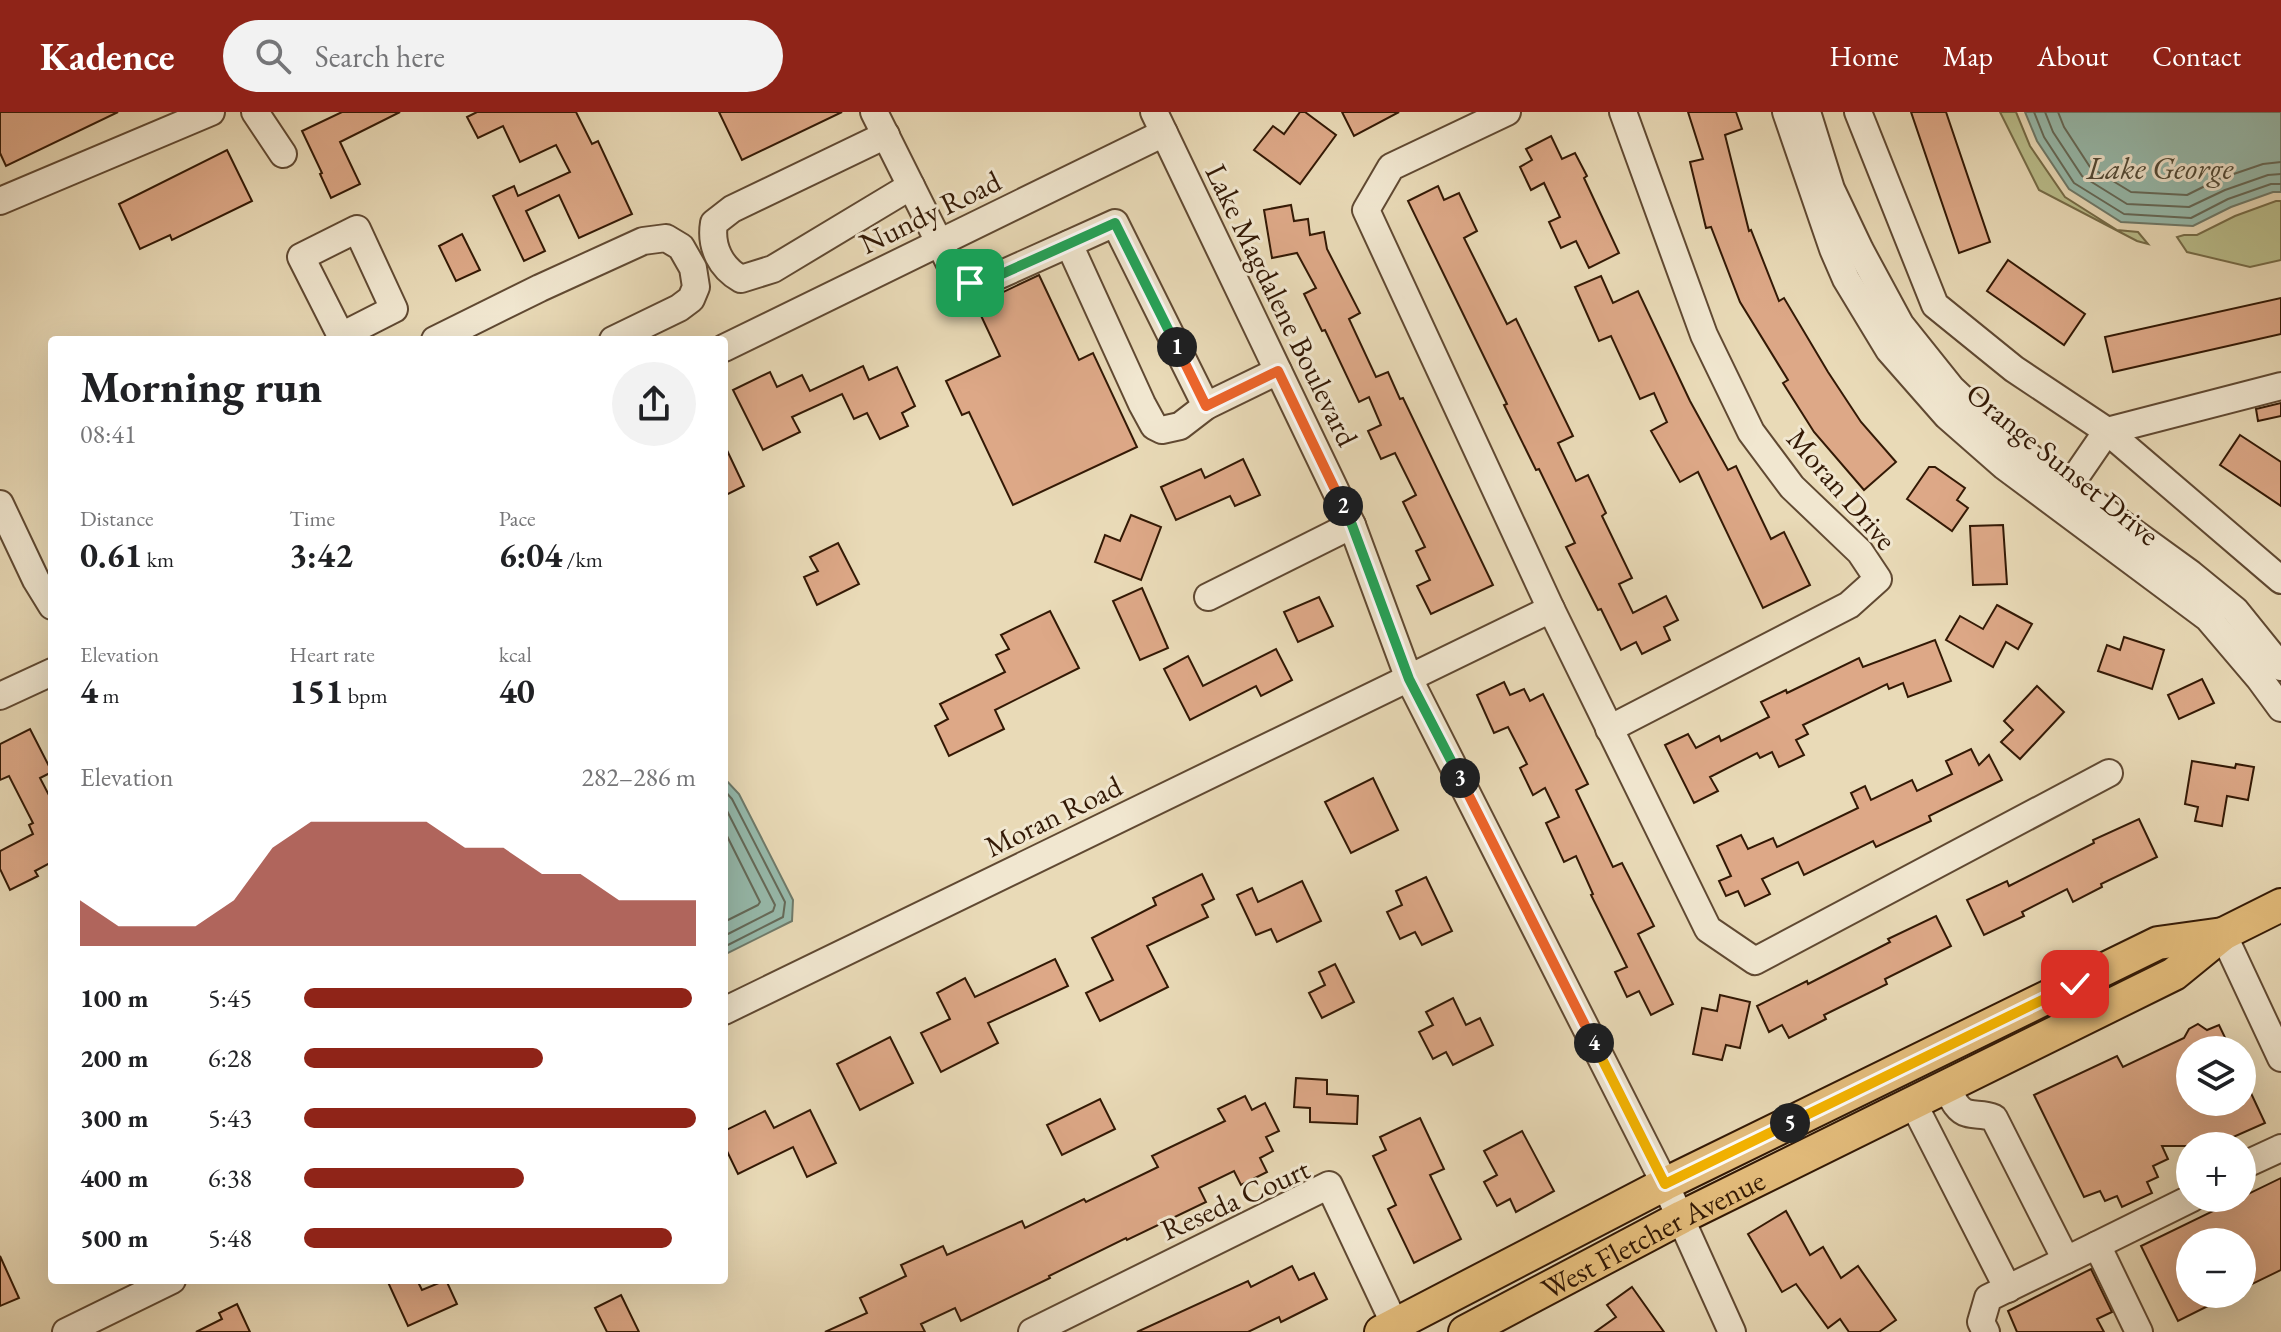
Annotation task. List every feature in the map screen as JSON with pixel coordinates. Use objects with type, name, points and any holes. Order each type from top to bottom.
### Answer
[{"type":"main road","name":"West Fletcher Avenue","points":[[1465,1332],[1682,1217],[2174,974],[2223,934],[2281,905]]},
{"type":"main road","name":"West Fletcher Avenue","points":[[1388,1328],[1665,1184],[2158,943],[2223,934]]},
{"type":"street","points":[[0,201],[211,112]]},
{"type":"street","points":[[255,112],[283,154]]},
{"type":"street","points":[[874,112],[958,280],[984,282],[1115,223],[1206,406]]},
{"type":"street","points":[[1507,112],[1391,167],[1366,210],[1551,609],[1708,929],[1755,961],[2109,773]]},
{"type":"street","name":"Moran Drive","points":[[1609,729],[1849,605],[1878,579],[1860,552],[1792,487],[1751,432],[1704,335],[1623,112]]},
{"type":"street","points":[[1858,112],[1935,305],[2014,369],[2107,431],[2281,580]]},
{"type":"street","name":"Orange Sunset Drive","points":[[1796,114],[1828,236],[1846,279],[1889,350],[1947,416],[2004,466],[2063,495],[2191,574],[2235,610],[2281,667]]},
{"type":"street","name":"Nundy Road","points":[[728,346],[939,243],[1159,123]]},
{"type":"street","name":"Lake Magdalene Boulevard","points":[[1159,123],[1352,525],[1409,679],[1682,1217],[1732,1332]]},
{"type":"street","points":[[886,135],[732,209],[714,223],[712,236],[718,254],[727,272],[741,279],[773,269],[911,186]]},
{"type":"street","points":[[443,336],[643,241],[666,238],[681,247],[693,268],[696,287],[691,299],[621,336]]},
{"type":"street","points":[[1069,244],[1154,426],[1162,430],[1180,426],[1206,406],[1278,371]]},
{"type":"street","points":[[2063,495],[2107,431],[2281,386]]},
{"type":"street","name":"Orange Sunset Drive","points":[[2063,495],[2208,618],[2281,708]]},
{"type":"street","points":[[0,504],[48,600]]},
{"type":"street","points":[[1208,597],[1352,525]]},
{"type":"street","name":"Moran Road","points":[[728,1009],[1551,609]]},
{"type":"street","points":[[0,696],[48,674]]},
{"type":"street","points":[[2223,934],[2274,1025],[2281,1058]]},
{"type":"street","points":[[1946,1086],[1958,1107],[1967,1113]]},
{"type":"street","points":[[1913,1103],[2008,1289]]},
{"type":"street","points":[[1928,1132],[1967,1113],[1984,1113],[1994,1118],[2066,1260]]},
{"type":"street","points":[[2256,1160],[2281,1148]]},
{"type":"street","name":"Reseda Court","points":[[1032,1332],[1329,1185],[1388,1328]]},
{"type":"street","points":[[1986,1332],[1981,1322],[1988,1298],[2176,1206]]},
{"type":"street","points":[[2097,1245],[2139,1332]]},
{"type":"street","points":[[66,1332],[164,1284]]},
{"type":"green space","points":[[2000,112],[2016,112],[2030,146],[2065,197],[2117,230],[2138,232],[2148,244],[2137,241],[2039,190]]},
{"type":"green space","points":[[2281,201],[2281,260],[2250,267],[2187,252],[2177,237],[2197,235],[2235,216]]},
{"type":"water","name":"Lake George","points":[[2025,112],[2281,112],[2281,192],[2231,207],[2193,226],[2121,222],[2069,189],[2037,141]]},
{"type":"water","points":[[728,782],[739,794],[793,900],[792,921],[728,953]]},
{"type":"building","points":[[0,112],[118,112],[6,166],[0,153]]},
{"type":"building","points":[[342,112],[400,112],[340,142],[360,184],[331,198],[302,131]]},
{"type":"building","points":[[477,112],[576,112],[592,144],[598,141],[632,214],[579,238],[559,195],[526,211],[545,251],[524,261],[493,196],[514,186],[518,196],[570,172],[556,145],[520,162],[503,126],[478,138],[467,117]]},
{"type":"building","points":[[719,112],[842,112],[742,160]]},
{"type":"building","points":[[1300,112],[1305,112],[1336,135],[1300,184],[1254,150],[1273,126],[1284,134]]},
{"type":"building","points":[[1342,112],[1399,112],[1354,136]]},
{"type":"building","points":[[1688,112],[1736,112],[1742,129],[1725,135],[1749,231],[1779,301],[1784,298],[1861,422],[1896,462],[1864,490],[1814,432],[1783,383],[1788,380],[1740,302],[1711,227],[1706,228],[1690,162],[1703,159]]},
{"type":"building","points":[[1911,112],[1946,112],[1990,242],[1959,253]]},
{"type":"building","points":[[1551,136],[1562,159],[1575,153],[1619,253],[1589,268],[1576,241],[1561,248],[1549,222],[1560,217],[1544,183],[1531,190],[1520,167],[1532,160],[1526,149]]},
{"type":"building","points":[[227,150],[252,201],[172,240],[170,235],[140,249],[119,204]]},
{"type":"building","points":[[1438,186],[1444,200],[1459,193],[1477,231],[1464,238],[1507,324],[1516,319],[1573,436],[1558,443],[1576,481],[1588,475],[1606,513],[1602,516],[1632,578],[1619,584],[1633,613],[1666,596],[1678,620],[1664,627],[1670,640],[1642,654],[1636,642],[1621,650],[1601,609],[1598,610],[1566,547],[1575,543],[1504,405],[1507,404],[1408,201]]},
{"type":"building","points":[[1291,205],[1294,221],[1308,219],[1310,235],[1324,232],[1327,249],[1360,313],[1349,319],[1376,377],[1388,372],[1400,399],[1403,398],[1493,585],[1431,614],[1417,586],[1430,580],[1416,551],[1425,547],[1403,502],[1416,495],[1395,453],[1381,459],[1368,431],[1381,425],[1369,397],[1359,402],[1325,330],[1322,331],[1304,294],[1316,288],[1297,253],[1272,258],[1264,210]]},
{"type":"building","points":[[462,234],[480,270],[456,281],[439,246]]},
{"type":"building","points":[[2008,260],[2085,314],[2064,345],[1987,291]]},
{"type":"building","points":[[1039,275],[1079,360],[1093,353],[1137,447],[1013,505],[969,412],[962,415],[946,381],[1000,356],[976,305]]},
{"type":"building","points":[[1601,276],[1613,303],[1638,291],[1690,401],[1728,470],[1736,466],[1771,539],[1784,532],[1810,585],[1763,608],[1698,472],[1680,482],[1651,431],[1667,422],[1654,393],[1640,399],[1611,336],[1599,341],[1575,287]]},
{"type":"building","points":[[2281,298],[2281,334],[2113,372],[2105,337]]},
{"type":"building","points":[[863,366],[869,380],[897,367],[915,406],[902,413],[908,426],[880,439],[867,413],[854,419],[842,394],[792,417],[800,432],[763,450],[733,390],[770,372],[777,387],[802,375],[810,391]]},
{"type":"building","points":[[2281,403],[2281,416],[2258,421],[2256,409]]},
{"type":"building","points":[[2240,435],[2281,462],[2281,506],[2220,465]]},
{"type":"building","points":[[728,452],[744,486],[728,494]]},
{"type":"building","points":[[1243,459],[1260,495],[1235,506],[1230,496],[1176,520],[1161,487],[1201,469],[1205,478]]},
{"type":"building","points":[[1929,467],[1935,467],[1965,488],[1957,500],[1968,508],[1952,531],[1907,499]]},
{"type":"building","points":[[1131,515],[1161,527],[1141,580],[1095,562],[1105,535],[1120,541]]},
{"type":"building","points":[[2003,525],[2007,584],[1973,585],[1970,526]]},
{"type":"building","points":[[838,543],[859,584],[817,605],[804,577],[818,571],[810,557]]},
{"type":"building","points":[[1142,588],[1168,648],[1140,660],[1113,601]]},
{"type":"building","points":[[1319,597],[1333,626],[1298,642],[1284,612]]},
{"type":"building","points":[[1997,605],[2032,624],[2018,649],[2006,642],[1993,667],[1946,640],[1960,616],[1983,629]]},
{"type":"building","points":[[1050,611],[1079,668],[995,710],[1004,729],[949,756],[935,726],[948,719],[940,704],[1005,672],[996,655],[1009,649],[1001,635]]},
{"type":"building","points":[[2124,637],[2164,650],[2152,689],[2098,671],[2107,645],[2120,650]]},
{"type":"building","points":[[1935,640],[1951,681],[1908,697],[1903,683],[1889,689],[1887,684],[1803,725],[1808,734],[1796,740],[1804,755],[1779,767],[1772,752],[1760,758],[1757,753],[1710,777],[1718,791],[1694,803],[1665,745],[1688,734],[1696,748],[1719,736],[1721,741],[1769,717],[1761,702],[1786,690],[1787,693],[1859,658],[1863,667]]},
{"type":"building","points":[[1276,649],[1292,680],[1261,696],[1256,686],[1190,720],[1164,669],[1188,656],[1203,686]]},
{"type":"building","points":[[2202,679],[2214,703],[2179,719],[2168,695]]},
{"type":"building","points":[[1504,682],[1510,695],[1524,689],[1530,701],[1543,694],[1588,784],[1576,790],[1613,867],[1622,863],[1654,926],[1638,934],[1673,1004],[1651,1015],[1639,991],[1627,997],[1615,972],[1627,967],[1591,895],[1576,856],[1564,862],[1546,823],[1559,817],[1545,788],[1533,795],[1520,768],[1527,764],[1508,727],[1494,733],[1477,695]]},
{"type":"building","points":[[2037,686],[2064,712],[2020,759],[2001,742],[2013,730],[2004,721]]},
{"type":"building","points":[[30,729],[48,764],[48,774],[40,778],[48,793],[48,864],[35,871],[38,876],[10,890],[0,869],[0,851],[33,834],[29,825],[33,823],[9,776],[0,780],[0,744]]},
{"type":"building","points":[[1971,749],[1979,765],[1989,755],[2002,780],[1929,816],[1931,821],[1876,847],[1873,841],[1804,875],[1798,862],[1762,879],[1770,894],[1745,906],[1738,891],[1726,896],[1719,881],[1731,876],[1717,846],[1741,835],[1748,849],[1773,838],[1777,847],[1858,808],[1851,793],[1865,786],[1871,800],[1912,780],[1917,791],[1952,774],[1946,761]]},
{"type":"building","points":[[2192,761],[2235,768],[2236,764],[2254,767],[2248,800],[2227,796],[2222,826],[2195,821],[2198,807],[2185,804]]},
{"type":"building","points":[[1373,778],[1398,830],[1351,853],[1325,802]]},
{"type":"building","points":[[2139,819],[2157,857],[2101,884],[2102,887],[2073,902],[2067,889],[2022,912],[2024,916],[1984,935],[1967,900],[2007,881],[2009,886],[2094,843],[2093,840]]},
{"type":"building","points":[[1202,874],[1214,899],[1202,905],[1208,917],[1147,946],[1168,987],[1100,1021],[1086,993],[1113,980],[1092,938],[1156,905],[1153,898]]},
{"type":"building","points":[[1426,877],[1452,931],[1422,945],[1415,932],[1400,939],[1387,912],[1402,905],[1396,891]]},
{"type":"building","points":[[1302,881],[1321,921],[1277,942],[1271,929],[1256,935],[1237,895],[1252,888],[1258,902]]},
{"type":"building","points":[[1936,916],[1951,946],[1885,979],[1887,984],[1824,1015],[1826,1019],[1789,1038],[1782,1025],[1769,1032],[1757,1006],[1807,981],[1808,984]]},
{"type":"building","points":[[1055,959],[1068,986],[988,1023],[998,1043],[941,1072],[921,1033],[950,1019],[937,993],[965,978],[975,997]]},
{"type":"building","points":[[1335,964],[1354,1002],[1322,1018],[1309,993],[1325,985],[1319,972]]},
{"type":"building","points":[[1720,995],[1750,1002],[1740,1048],[1726,1045],[1722,1060],[1693,1054],[1702,1008],[1717,1011]]},
{"type":"building","points":[[1453,998],[1466,1025],[1480,1018],[1493,1045],[1453,1065],[1446,1052],[1433,1059],[1419,1032],[1433,1025],[1426,1012]]},
{"type":"building","points":[[2198,1024],[2207,1030],[2219,1025],[2224,1036],[2185,1036],[2189,1029]]},
{"type":"building","points":[[890,1037],[913,1083],[860,1110],[837,1064]]},
{"type":"building","points":[[2176,1042],[2176,1116],[2256,1116],[2256,1104],[2265,1123],[2245,1132],[2176,1132],[2176,1146],[2162,1146],[2168,1159],[2153,1166],[2158,1177],[2147,1182],[2152,1193],[2122,1207],[2117,1196],[2105,1201],[2100,1191],[2084,1197],[2034,1095],[2117,1056],[2123,1067]]},
{"type":"building","points":[[1296,1078],[1327,1080],[1327,1094],[1358,1096],[1357,1124],[1310,1122],[1310,1108],[1294,1107]]},
{"type":"building","points":[[1245,1096],[1252,1110],[1265,1103],[1279,1131],[1266,1137],[1273,1151],[1260,1158],[1267,1172],[1241,1185],[1234,1171],[1199,1188],[1206,1202],[1126,1238],[961,1321],[955,1308],[921,1324],[925,1332],[825,1332],[867,1313],[860,1298],[906,1276],[901,1265],[943,1246],[947,1255],[1022,1221],[1025,1228],[1158,1167],[1152,1156],[1225,1121],[1218,1109]]},
{"type":"building","points":[[1100,1099],[1115,1129],[1062,1155],[1047,1125]]},
{"type":"building","points":[[810,1110],[836,1163],[807,1177],[793,1147],[738,1174],[728,1153],[728,1129],[765,1111],[774,1128]]},
{"type":"building","points":[[1420,1118],[1444,1169],[1430,1175],[1461,1239],[1414,1263],[1388,1209],[1396,1205],[1373,1156],[1386,1150],[1380,1137]]},
{"type":"building","points":[[1522,1131],[1554,1191],[1516,1212],[1510,1199],[1497,1206],[1484,1182],[1497,1175],[1484,1151]]},
{"type":"building","points":[[2281,1178],[2281,1270],[2256,1282],[2256,1228],[2178,1228],[2211,1212],[2256,1212],[2256,1190]]},
{"type":"building","points":[[1786,1211],[1810,1255],[1823,1247],[1841,1278],[1858,1266],[1896,1320],[1879,1332],[1849,1332],[1840,1319],[1828,1328],[1796,1284],[1782,1292],[1748,1234]]},
{"type":"building","points":[[2176,1229],[2176,1308],[2204,1308],[2178,1321],[2141,1246]]},
{"type":"building","points":[[0,1256],[19,1298],[0,1306]]},
{"type":"building","points":[[1292,1266],[1299,1280],[1314,1273],[1327,1299],[1281,1322],[1279,1317],[1248,1332],[1137,1332],[1248,1281],[1251,1287]]},
{"type":"building","points":[[2091,1269],[2112,1312],[2097,1319],[2104,1332],[2017,1332],[2008,1311]]},
{"type":"building","points":[[389,1284],[419,1284],[422,1290],[436,1284],[448,1284],[457,1304],[408,1326]]},
{"type":"building","points":[[1632,1287],[1664,1332],[1595,1332],[1616,1317],[1607,1305]]},
{"type":"building","points":[[621,1295],[639,1332],[607,1332],[595,1308]]},
{"type":"building","points":[[237,1304],[250,1332],[196,1332],[222,1319],[219,1313]]},
{"type":"route","points":[[970,283],[984,282],[1115,223],[1206,406],[1278,371],[1352,525],[1409,679],[1665,1184],[2075,984]]}]
